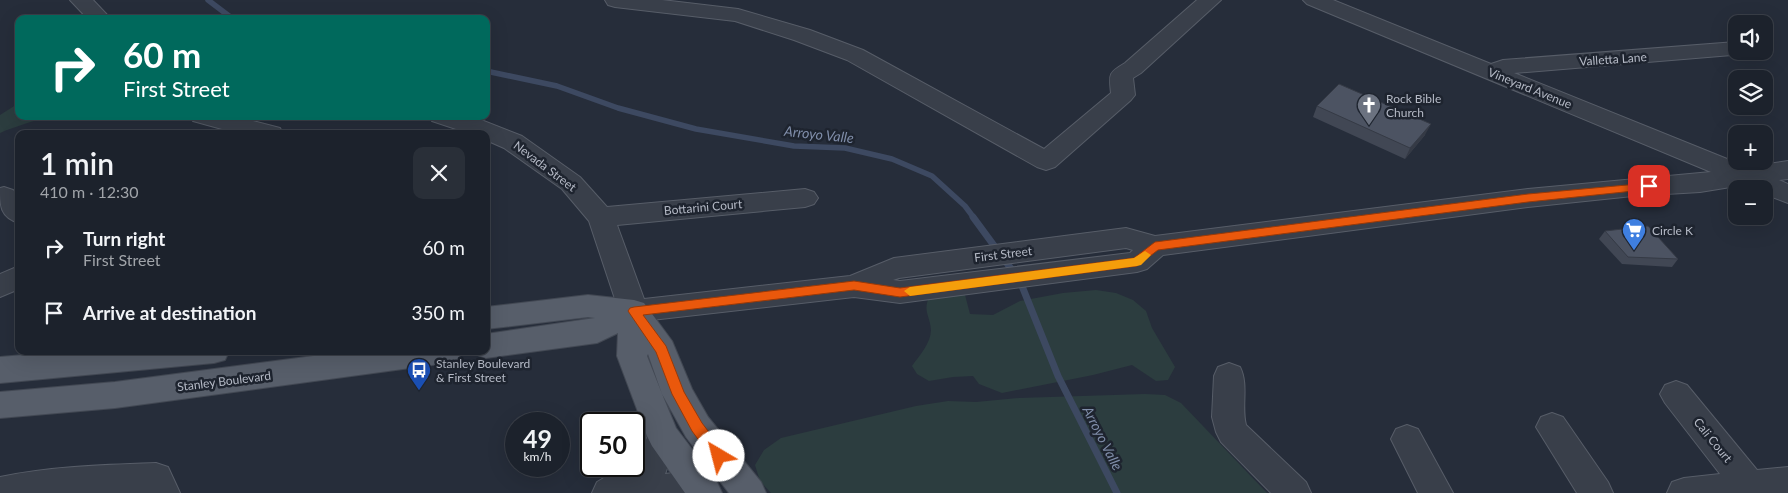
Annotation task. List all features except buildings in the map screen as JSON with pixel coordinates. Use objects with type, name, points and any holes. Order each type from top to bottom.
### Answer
[{"type":"main road","points":[[490,318],[588,306],[634,311],[661,350],[678,394],[697,427],[749,493]]},
{"type":"main road","points":[[490,345],[597,331],[634,311]]},
{"type":"main road","points":[[634,311],[632,356],[663,436],[701,489]]},
{"type":"main road","points":[[0,370],[169,355]]},
{"type":"main road","name":"Stanley Boulevard","points":[[0,405],[115,395],[417,355]]},
{"type":"street","points":[[81,0],[96,15]]},
{"type":"street","points":[[738,15],[765,0]]},
{"type":"street","points":[[614,1],[738,15],[802,35],[855,55],[1046,161],[1123,95],[1121,75],[1133,68],[1210,0]]},
{"type":"street","name":"Vineyard Avenue","points":[[1314,0],[1788,194]]},
{"type":"street","name":"Valletta Lane","points":[[1491,72],[1503,67],[1728,50]]},
{"type":"street","points":[[221,120],[265,129]]},
{"type":"street","name":"Nevada Street","points":[[456,120],[484,130]]},
{"type":"street","name":"Nevada Street","points":[[490,132],[513,142],[571,184],[602,217],[634,311]]},
{"type":"street","name":"First Street","points":[[634,311],[854,286],[1528,198],[1633,187],[1700,183],[1788,170]]},
{"type":"street","name":"Bottarini Court","points":[[602,217],[805,198]]},
{"type":"street","points":[[0,286],[15,278]]},
{"type":"street","points":[[1229,376],[1228,417],[1232,432],[1294,493]]},
{"type":"street","name":"Cali Court","points":[[1676,394],[1750,486]]},
{"type":"street","points":[[1552,427],[1596,493]]},
{"type":"street","points":[[609,493],[651,468],[663,436]]},
{"type":"street","points":[[1407,439],[1436,493]]},
{"type":"street","points":[[0,492],[60,483],[156,478],[163,493]]},
{"type":"street","points":[[1684,493],[1788,482]]},
{"type":"street","points":[[654,493],[667,488],[701,489]]},
{"type":"shaded area","points":[[15,106],[15,120],[37,120],[0,133],[0,115]]},
{"type":"shaded area","points":[[958,287],[965,295],[970,314],[993,315],[1020,301],[1063,293],[1096,290],[1116,293],[1133,300],[1146,311],[1152,328],[1175,367],[1168,380],[1156,381],[1132,365],[1093,375],[1002,393],[979,384],[973,376],[929,381],[917,374],[912,366],[929,340],[931,330],[927,309],[928,300],[930,295]]},
{"type":"shaded area","points":[[1165,395],[1181,403],[1267,493],[771,493],[760,481],[755,465],[764,450],[781,438],[916,406],[948,401],[976,402],[1019,398]]},
{"type":"waterway","name":"Arroyo Valle","points":[[208,0],[228,15]]},
{"type":"waterway","name":"Arroyo Valle","points":[[490,72],[557,86],[618,108],[696,129],[794,146],[845,148],[892,159],[932,176],[965,206],[974,218]]},
{"type":"waterway","name":"Arroyo Valle","points":[[973,217],[1020,281],[1058,376],[1117,493]]},
{"type":"slow traffic","points":[[910,291],[1137,262],[1145,255]]},
{"type":"place","name":"Rock Bible Church","points":[[1369,126]]},
{"type":"place","name":"Circle K","points":[[1634,251]]},
{"type":"place","name":"Stanley Boulevard & First Street","points":[[419,391]]},
{"type":"route","points":[[719,456],[697,427],[678,394],[661,350],[634,311],[854,286],[900,292],[1137,262],[1155,246],[1528,198],[1649,186]]}]
